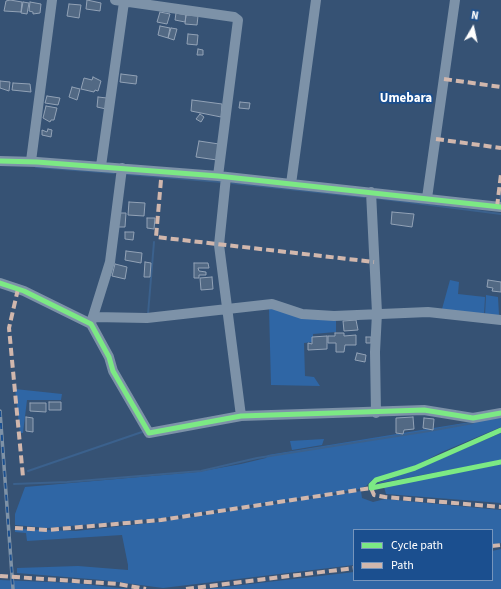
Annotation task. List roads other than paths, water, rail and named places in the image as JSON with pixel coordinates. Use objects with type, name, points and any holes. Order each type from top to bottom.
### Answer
[{"type":"street","points":[[31,161],[52,0]]},
{"type":"street","points":[[291,184],[316,0]]},
{"type":"street","points":[[428,198],[455,0]]},
{"type":"street","points":[[101,166],[119,1],[185,5],[234,17],[238,20],[239,23],[222,176],[219,245],[241,416]]},
{"type":"street","points":[[0,161],[31,161],[222,176],[501,207]]},
{"type":"street","points":[[122,168],[110,262],[92,320],[109,357],[113,371],[149,433],[241,416],[376,413],[424,410],[473,418],[501,413]]},
{"type":"street","points":[[371,192],[377,313],[375,352],[376,413]]},
{"type":"street","points":[[0,282],[92,320],[147,318],[272,304],[302,314],[334,316],[428,312],[501,320]]},
{"type":"waterway","points":[[36,167],[114,173]]},
{"type":"waterway","points":[[127,174],[221,182]]},
{"type":"waterway","points":[[232,183],[364,197]]},
{"type":"waterway","points":[[500,203],[501,193]]},
{"type":"waterway","points":[[376,198],[501,214]]},
{"type":"waterway","points":[[148,314],[154,242]]},
{"type":"waterway","points":[[14,484],[67,482],[201,471],[257,458],[473,423]]},
{"type":"waterway","points":[[28,471],[142,432]]},
{"type":"railway","points":[[0,411],[13,589]]},
{"type":"district","name":"Umebara","points":[[406,99]]}]
